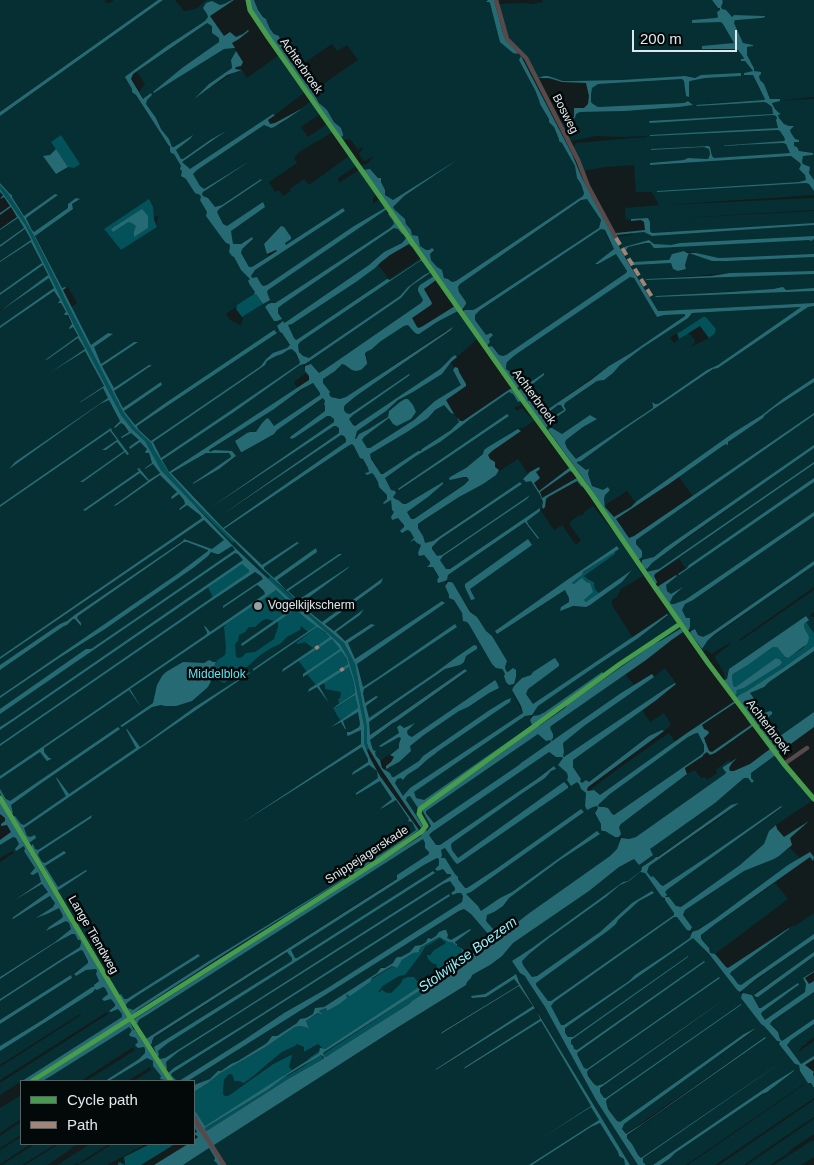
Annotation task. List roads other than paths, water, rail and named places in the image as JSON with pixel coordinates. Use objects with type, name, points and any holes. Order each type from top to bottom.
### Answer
[{"type":"street","name":"Achterbroek","points":[[248,0],[248,6],[254,16],[349,153],[524,402],[588,488],[708,663],[784,764],[814,798]]},
{"type":"street","name":"Bosweg","points":[[496,0],[507,39],[526,58],[578,160],[588,186],[616,238]]},
{"type":"street","name":"Achterbroek","points":[[784,764],[807,748]]},
{"type":"street","name":"Lange Tiendweg","points":[[0,798],[116,994],[170,1080]]},
{"type":"street","points":[[195,1120],[224,1165]]},
{"type":"water","points":[[158,0],[163,0],[0,116],[0,112]]},
{"type":"water","points":[[234,0],[210,16],[224,36],[230,32],[236,37],[249,31],[232,43],[235,48],[224,49],[154,93],[182,68],[219,42],[219,38],[212,33],[212,26],[207,23],[133,74],[131,79],[143,99],[151,93],[152,95],[146,104],[169,139],[172,147],[193,135],[176,150],[181,159],[226,131],[182,162],[190,169],[273,114],[275,115],[268,120],[270,124],[303,108],[274,127],[271,128],[264,125],[193,174],[204,189],[250,161],[203,192],[203,196],[208,198],[215,207],[222,205],[262,180],[217,212],[223,224],[227,226],[263,202],[265,207],[231,231],[233,244],[241,244],[252,237],[253,239],[242,249],[241,253],[249,267],[277,251],[267,254],[264,244],[281,226],[284,227],[291,237],[285,243],[286,245],[343,208],[345,211],[255,270],[251,276],[252,278],[257,277],[263,286],[267,285],[354,226],[385,207],[387,209],[268,290],[270,300],[263,304],[254,294],[255,292],[248,281],[250,279],[241,270],[229,252],[229,244],[226,243],[206,216],[207,212],[200,200],[200,195],[195,193],[186,179],[181,176],[181,166],[174,154],[171,153],[170,146],[136,95],[132,92],[125,77],[205,21],[208,17],[203,8],[206,3],[212,1],[220,5]]},
{"type":"water","points":[[250,0],[254,0],[270,29],[279,36],[303,79],[319,103],[341,128],[343,136],[341,137],[267,32],[250,6]]},
{"type":"water","points":[[494,0],[505,38],[517,54],[500,42],[490,3],[486,2]]},
{"type":"water","points":[[712,0],[722,0],[722,9],[726,10],[732,17],[734,15],[765,16],[762,18],[735,20],[734,23],[743,43],[753,45],[747,47],[747,55],[754,71],[761,72],[760,80],[764,84],[770,99],[780,99],[780,101],[772,103],[781,114],[778,115],[779,118],[784,124],[794,126],[790,130],[799,142],[794,142],[794,146],[799,151],[813,153],[813,155],[803,156],[802,162],[810,167],[809,173],[814,180],[814,191],[806,183],[657,192],[806,180],[805,175],[799,169],[800,163],[791,156],[650,165],[650,163],[688,158],[708,159],[710,154],[709,149],[704,147],[651,149],[708,146],[714,158],[790,153],[786,144],[783,143],[717,146],[784,141],[784,137],[778,130],[650,136],[778,128],[777,118],[773,115],[650,123],[649,121],[773,114],[772,107],[764,102],[696,105],[765,99],[753,75],[744,75],[744,73],[753,71],[745,61],[741,61],[744,58],[738,50],[702,49],[702,46],[734,43],[721,22],[692,23],[692,20],[718,17],[717,12],[720,8]]},
{"type":"water","points":[[236,51],[243,62],[241,66],[235,69],[242,70],[227,75],[194,99],[209,84],[232,68],[231,60]]},
{"type":"water","points":[[521,56],[593,199],[626,259],[658,311],[814,303],[814,306],[808,307],[718,368],[713,369],[577,462],[586,470],[589,469],[588,474],[592,486],[603,490],[608,487],[610,490],[605,495],[605,507],[614,517],[814,378],[814,382],[774,408],[763,418],[728,442],[728,446],[727,444],[724,445],[616,519],[629,538],[634,536],[814,413],[814,415],[636,540],[636,544],[642,551],[642,557],[638,560],[548,430],[552,428],[562,434],[590,415],[597,419],[566,440],[567,448],[576,459],[653,408],[652,402],[658,404],[801,307],[692,313],[688,318],[642,348],[604,380],[597,381],[565,403],[566,410],[564,412],[555,418],[554,416],[564,410],[561,405],[558,405],[549,412],[545,418],[552,420],[546,428],[519,390],[544,373],[525,390],[528,401],[542,396],[536,403],[538,409],[544,412],[685,316],[685,314],[657,317],[634,278],[630,277],[507,362],[506,369],[516,375],[519,387],[516,388],[488,347],[493,347],[499,355],[506,355],[626,273],[627,271],[616,254],[595,264],[614,249],[605,230],[601,229],[480,310],[475,315],[475,320],[486,335],[491,333],[493,335],[489,339],[490,342],[487,346],[463,311],[477,308],[599,228],[601,220],[587,199],[581,200],[460,284],[458,287],[459,292],[466,302],[462,310],[363,170],[370,169],[378,178],[381,178],[385,195],[393,200],[457,160],[404,196],[393,207],[405,219],[412,235],[418,236],[420,246],[426,250],[432,248],[434,250],[430,254],[431,260],[442,270],[444,278],[452,282],[583,196],[584,193],[577,178],[575,166],[559,141],[554,127],[549,122],[540,104],[535,90],[519,60]]},
{"type":"water","points":[[741,73],[741,76],[705,78],[690,81],[689,97],[686,96],[682,79],[598,84],[592,88],[591,102],[598,107],[684,103],[688,101],[693,105],[625,111],[580,112],[576,114],[575,118],[562,121],[574,117],[574,108],[584,108],[588,104],[589,96],[586,83],[562,82],[549,78],[538,78],[548,76],[563,81],[621,80],[685,76],[695,78],[701,75]]},
{"type":"water","points":[[56,149],[68,167],[56,174],[43,156],[50,155]]},
{"type":"water","points":[[0,183],[12,195],[24,216],[55,194],[58,195],[26,218],[34,232],[68,208],[68,204],[76,198],[80,199],[72,204],[73,209],[35,236],[62,288],[66,287],[63,290],[91,345],[108,333],[113,334],[94,347],[101,364],[134,342],[138,342],[102,366],[114,388],[149,365],[152,365],[114,391],[123,408],[161,382],[162,385],[124,411],[135,425],[274,330],[277,333],[137,426],[151,441],[261,366],[273,353],[287,348],[290,345],[277,326],[283,321],[284,323],[286,322],[369,265],[384,252],[402,243],[407,237],[412,247],[409,244],[390,255],[356,282],[288,325],[294,338],[298,339],[387,279],[390,280],[422,259],[428,267],[420,261],[300,342],[298,345],[299,352],[309,358],[400,296],[408,287],[430,272],[411,286],[401,298],[162,460],[169,472],[309,380],[305,366],[311,364],[319,373],[421,303],[423,300],[418,288],[434,276],[436,280],[424,289],[432,303],[431,305],[412,318],[417,327],[423,326],[455,306],[458,311],[419,334],[414,332],[408,325],[404,326],[366,352],[367,364],[361,370],[352,370],[342,364],[323,379],[323,383],[330,392],[331,397],[340,399],[346,397],[453,327],[345,405],[344,410],[350,414],[410,375],[353,415],[349,419],[355,426],[440,369],[452,357],[455,355],[457,357],[442,374],[398,400],[386,411],[357,431],[355,439],[359,434],[388,417],[389,411],[405,399],[408,399],[416,412],[411,419],[397,426],[389,418],[362,440],[367,448],[370,448],[414,420],[435,401],[461,385],[453,370],[455,367],[458,368],[466,386],[446,400],[454,414],[444,405],[407,432],[370,454],[371,459],[381,474],[421,451],[451,430],[459,422],[457,417],[460,421],[463,421],[510,389],[513,389],[521,401],[518,402],[513,394],[509,392],[440,442],[385,478],[391,490],[396,493],[393,497],[403,504],[443,482],[428,497],[407,512],[411,519],[414,519],[469,480],[467,477],[464,477],[450,480],[450,477],[466,468],[483,454],[484,450],[488,447],[518,429],[521,431],[488,455],[495,462],[495,467],[499,470],[496,475],[422,521],[418,524],[418,528],[425,543],[433,541],[520,482],[522,484],[440,539],[432,549],[437,556],[442,555],[530,495],[440,560],[446,569],[450,569],[540,508],[540,511],[527,521],[539,538],[525,522],[448,575],[445,581],[438,583],[439,577],[433,567],[427,567],[430,562],[424,555],[419,556],[418,553],[421,545],[414,540],[410,542],[414,538],[410,531],[407,530],[402,533],[400,531],[404,525],[398,518],[392,520],[391,517],[394,512],[391,500],[383,503],[387,499],[387,495],[379,487],[372,473],[367,475],[365,473],[369,472],[368,468],[352,444],[224,529],[262,565],[297,542],[299,543],[264,567],[274,578],[316,548],[317,552],[277,580],[286,590],[339,554],[342,554],[288,591],[298,600],[350,566],[301,603],[322,622],[383,578],[381,583],[325,624],[334,631],[364,609],[360,615],[336,632],[345,641],[371,624],[375,625],[348,643],[355,659],[442,601],[445,603],[357,664],[363,687],[455,624],[457,627],[364,689],[365,703],[376,696],[378,697],[366,706],[369,718],[474,645],[477,646],[477,649],[466,656],[464,662],[460,665],[445,669],[369,722],[370,735],[465,669],[467,671],[370,740],[382,768],[394,777],[488,711],[511,698],[510,702],[437,752],[403,780],[401,778],[397,779],[395,783],[403,796],[410,788],[523,713],[512,690],[522,678],[531,675],[555,658],[559,664],[559,666],[528,689],[526,694],[533,704],[668,615],[637,639],[538,706],[532,715],[525,716],[414,792],[416,798],[424,800],[532,725],[530,720],[533,716],[545,712],[602,672],[604,674],[418,808],[410,796],[407,797],[406,800],[423,826],[421,828],[369,749],[367,727],[355,664],[344,643],[262,569],[194,501],[168,472],[151,443],[135,428],[123,412],[34,236],[8,194]],"holes":[[[292,349],[296,353],[299,364],[161,458],[153,442],[258,370],[267,361]],[[313,383],[320,395],[274,426],[267,418],[256,432],[247,433],[235,441],[242,452],[274,434],[323,398],[325,401],[325,411],[290,437],[291,439],[294,438],[327,416],[334,419],[334,422],[210,508],[334,426],[339,428],[339,433],[220,516],[341,435],[344,436],[346,442],[223,528],[171,473],[206,453],[229,453],[231,457],[193,484],[219,469],[236,456],[232,451],[214,450],[210,452],[209,450]]]},
{"type":"water","points":[[0,189],[26,226],[75,327],[121,415],[145,441],[161,470],[234,547],[340,644],[348,658],[355,682],[364,725],[364,743],[370,758],[380,776],[419,830],[388,852],[234,948],[131,1016],[128,1008],[133,1010],[346,877],[416,830],[412,822],[408,821],[409,819],[396,800],[381,809],[392,799],[380,781],[356,795],[356,793],[378,778],[377,771],[369,765],[352,775],[353,772],[368,762],[362,747],[240,824],[361,744],[361,730],[347,735],[347,732],[359,727],[358,712],[343,721],[346,729],[341,722],[331,727],[358,708],[355,695],[335,708],[355,693],[349,667],[319,686],[329,703],[317,687],[308,692],[309,689],[348,664],[341,651],[303,677],[303,674],[340,649],[332,639],[282,672],[283,669],[330,637],[325,632],[317,627],[253,671],[253,669],[316,626],[296,609],[242,646],[241,644],[294,607],[276,590],[130,689],[141,707],[129,690],[44,748],[44,752],[51,759],[47,761],[40,752],[0,779],[0,776],[207,634],[204,626],[210,632],[265,594],[257,585],[223,608],[223,606],[263,579],[255,572],[0,746],[0,744],[249,572],[249,570],[242,564],[0,730],[0,727],[243,560],[235,553],[0,714],[0,709],[86,649],[91,649],[235,550],[232,546],[219,554],[211,552],[193,568],[105,629],[0,698],[0,696],[176,575],[208,550],[184,542],[78,616],[77,618],[81,626],[73,619],[0,670],[0,665],[67,621],[184,539],[212,549],[224,540],[204,520],[0,659],[0,657],[202,518],[187,505],[179,509],[185,504],[184,500],[179,494],[172,499],[171,497],[177,492],[160,475],[113,506],[148,481],[140,473],[85,511],[83,510],[139,471],[137,469],[139,468],[149,480],[160,473],[153,464],[145,469],[152,463],[149,453],[145,452],[147,449],[140,442],[130,449],[129,447],[139,440],[131,433],[121,437],[129,432],[124,425],[121,423],[114,427],[120,421],[109,400],[100,404],[9,469],[15,462],[108,398],[103,388],[80,402],[104,386],[85,351],[51,372],[85,349],[78,338],[45,360],[78,336],[73,327],[69,328],[72,324],[68,315],[64,314],[66,312],[61,303],[58,303],[60,300],[54,291],[0,328],[0,326],[54,288],[49,278],[0,311],[48,275],[43,265],[0,295],[0,293],[42,263],[31,242],[0,262],[31,240],[25,229],[0,247],[0,245],[24,228],[18,218],[0,230],[17,217],[11,207],[0,215],[10,206],[4,197],[0,199],[3,195]]},
{"type":"water","points":[[142,209],[148,216],[148,228],[134,237],[136,226],[128,222],[113,232],[111,229]]},
{"type":"water","points":[[389,213],[404,233],[402,234],[398,229],[394,228],[283,304],[278,308],[278,313],[282,319],[274,321],[265,307],[268,304],[277,302],[390,228],[394,224]]},
{"type":"water","points":[[648,218],[652,233],[814,223],[814,225],[652,236],[644,232],[616,235],[616,233],[645,230],[644,222],[641,220],[631,221],[631,219]]},
{"type":"water","points":[[814,236],[814,239],[811,241],[657,248],[654,248],[650,243],[646,243],[628,247],[626,250],[628,256],[624,247],[649,240],[654,244],[671,245]]},
{"type":"water","points":[[684,251],[689,253],[685,265],[686,269],[678,271],[673,269],[671,263],[634,265],[631,260],[634,262],[669,260],[672,254]]},
{"type":"water","points":[[689,253],[719,258],[812,254],[814,254],[814,257],[712,261]]},
{"type":"water","points":[[814,271],[814,274],[645,280],[730,273]]},
{"type":"water","points":[[783,287],[786,290],[814,288],[814,291],[655,296],[773,289]]},
{"type":"water","points":[[507,414],[509,416],[398,489],[399,488]]},
{"type":"water","points":[[111,428],[129,454],[127,455],[125,452],[83,482],[80,482],[124,451],[117,442],[106,450],[102,450],[117,440],[110,431],[0,507],[0,505]]},
{"type":"water","points":[[814,445],[814,448],[683,540],[652,563],[647,569],[644,568],[642,560],[654,557]]},
{"type":"water","points":[[814,462],[814,464],[655,574],[657,582],[654,584],[646,572],[659,569]]},
{"type":"water","points":[[539,467],[540,469],[536,472],[540,478],[534,483],[539,491],[569,467],[573,471],[570,471],[540,492],[542,498],[577,478],[583,485],[582,487],[577,481],[548,497],[543,509],[540,495],[531,481],[526,482],[523,479]]},
{"type":"water","points":[[814,478],[814,482],[678,574],[689,565]]},
{"type":"water","points":[[814,512],[814,516],[685,604],[682,610],[686,618],[690,618],[689,630],[687,630],[657,587],[676,575],[666,585],[667,591],[671,594],[683,587],[673,596],[670,602],[674,604],[685,600]]},
{"type":"water","points":[[528,539],[532,545],[470,589],[475,599],[471,600],[465,584]]},
{"type":"water","points":[[617,546],[619,549],[583,572],[572,583],[574,584],[582,578],[590,583],[593,592],[584,600],[586,602],[632,570],[622,582],[586,607],[573,606],[560,611],[561,607],[569,602],[565,590],[497,634],[495,631]]},
{"type":"water","points":[[814,561],[814,565],[715,634],[702,649],[690,633],[695,629],[698,635],[703,637],[711,633]]},
{"type":"water","points":[[448,582],[453,583],[470,612],[477,617],[486,631],[492,636],[507,661],[506,671],[508,672],[513,668],[516,670],[514,684],[509,685],[506,682],[503,670],[496,668],[492,664],[470,626],[467,622],[463,621],[462,613],[454,600],[449,598],[445,586]]},
{"type":"water","points":[[806,616],[809,620],[804,624],[809,637],[807,644],[788,658],[777,647],[773,647],[733,674],[733,684],[736,687],[776,658],[782,662],[744,688],[737,690],[735,695],[724,680],[727,679],[729,669]]},
{"type":"water","name":"Stolwijkse Boezem","points":[[680,629],[681,629],[687,637],[683,632],[550,728],[553,734],[552,741],[621,693],[652,674],[654,677],[563,743],[564,757],[668,687],[676,684],[573,760],[573,767],[581,779],[580,781],[582,783],[586,780],[589,782],[649,736],[662,730],[664,731],[588,787],[588,791],[594,790],[600,795],[735,701],[735,703],[702,725],[709,733],[704,738],[709,751],[712,752],[751,725],[747,717],[753,726],[715,753],[710,755],[707,752],[685,768],[687,774],[621,824],[619,827],[621,834],[619,837],[602,831],[601,824],[595,813],[598,808],[597,806],[587,810],[585,806],[586,793],[577,782],[571,786],[567,780],[567,773],[558,765],[563,758],[556,757],[549,752],[432,832],[429,835],[436,845],[440,845],[554,766],[556,769],[551,771],[545,778],[452,843],[452,850],[458,858],[564,782],[568,786],[568,788],[459,863],[457,864],[454,861],[445,848],[441,850],[441,858],[445,858],[458,879],[467,888],[581,809],[584,812],[466,894],[481,911],[512,892],[597,831],[600,834],[560,860],[509,898],[503,906],[487,915],[486,921],[496,936],[500,936],[610,856],[617,849],[621,838],[629,839],[636,837],[725,774],[726,772],[723,767],[737,758],[729,768],[730,771],[734,771],[750,764],[770,749],[761,730],[763,727],[773,741],[814,712],[814,727],[751,773],[751,778],[754,781],[752,783],[748,778],[744,778],[715,803],[650,849],[653,855],[642,863],[639,865],[634,859],[619,867],[589,891],[513,943],[502,956],[472,975],[466,985],[214,1145],[222,1165],[218,1165],[214,1161],[215,1158],[209,1148],[183,1165],[154,1165],[186,1145],[195,1145],[195,1139],[198,1137],[195,1136],[197,1132],[195,1124],[202,1134],[204,1131],[195,1116],[195,1111],[205,1126],[319,1053],[320,1048],[325,1049],[445,970],[448,964],[454,963],[462,953],[460,947],[469,955],[489,947],[493,942],[471,914],[464,909],[459,911],[190,1080],[181,1080],[462,902],[463,896],[461,893],[453,895],[451,893],[455,888],[450,881],[178,1052],[166,1062],[167,1069],[159,1059],[165,1058],[451,876],[451,874],[447,874],[443,869],[437,871],[435,869],[439,865],[439,859],[437,858],[291,950],[295,958],[433,871],[435,873],[168,1043],[158,1051],[159,1055],[157,1057],[154,1047],[292,961],[292,958],[287,952],[154,1037],[150,1045],[146,1039],[397,879],[397,875],[429,854],[423,839],[139,1020],[137,1024],[133,1020],[421,836],[431,826],[423,809],[538,725],[565,708],[654,644]],"holes":[[[698,733],[704,745],[704,752],[701,755],[614,815],[608,808],[599,807],[598,805],[610,794]],[[538,734],[546,741],[550,740],[551,742],[434,823],[426,813],[426,811]],[[438,979],[439,981],[409,1004],[326,1057],[324,1056],[323,1053]],[[321,1055],[324,1057],[323,1059],[206,1131],[205,1128]]]},
{"type":"water","points":[[814,646],[814,651],[764,687],[750,693],[764,713],[772,712],[760,727],[758,726],[737,698],[738,696]]},
{"type":"water","points":[[209,660],[216,662],[214,667],[217,673],[215,678],[192,701],[176,706],[161,705],[152,707],[122,727],[120,726],[153,703],[157,685],[166,672],[183,662],[204,663]]},
{"type":"water","points":[[250,672],[24,828],[27,836],[35,835],[36,838],[29,843],[13,817],[15,816],[24,825],[66,796],[56,778],[69,794],[136,748],[126,729],[140,747],[195,707]]},
{"type":"water","points":[[495,680],[499,688],[459,711],[424,735],[410,746],[411,751],[399,762],[386,769],[386,766],[394,757],[390,755],[399,748],[401,738],[399,737],[381,747],[379,746],[399,733],[397,727],[400,725],[404,728],[415,723],[407,731],[408,735],[412,737]]},
{"type":"water","points":[[118,727],[120,729],[11,805],[13,813],[10,813],[0,793],[0,789],[6,799],[10,801]]},
{"type":"water","points":[[0,802],[98,966],[98,969],[101,971],[133,1029],[168,1080],[160,1079],[161,1076],[153,1066],[153,1061],[147,1058],[111,1080],[107,1080],[145,1053],[144,1047],[138,1048],[135,1045],[138,1042],[136,1038],[129,1035],[132,1030],[129,1027],[45,1080],[38,1080],[127,1023],[126,1020],[30,1080],[24,1080],[122,1017],[118,1009],[109,1011],[115,1004],[111,999],[104,1001],[102,999],[108,994],[103,987],[95,989],[0,1051],[0,1046],[94,987],[99,981],[96,969],[86,970],[76,976],[74,974],[88,963],[81,950],[0,1001],[0,999],[80,947],[81,942],[75,934],[72,934],[0,979],[0,977],[55,942],[71,929],[66,921],[46,931],[62,918],[63,916],[59,908],[36,918],[53,907],[55,903],[50,896],[12,918],[48,892],[42,884],[15,900],[41,882],[38,872],[33,875],[30,874],[35,868],[24,851],[24,846],[16,851],[15,849],[19,844],[16,838],[13,837],[0,845],[0,840],[11,832],[7,825],[1,826],[5,818],[0,814]]},
{"type":"water","points":[[739,803],[649,866],[647,872],[651,877],[653,876],[663,886],[782,807],[668,889],[665,892],[667,895],[665,897],[669,897],[676,906],[681,907],[740,865],[764,844],[769,831],[776,825],[784,837],[809,821],[790,838],[792,845],[779,856],[744,871],[685,910],[683,915],[692,927],[690,931],[687,930],[677,917],[674,917],[551,1006],[561,1025],[564,1025],[690,938],[692,932],[715,919],[788,865],[810,852],[814,857],[813,861],[810,857],[701,935],[710,953],[715,954],[728,968],[789,928],[731,972],[730,974],[741,985],[814,934],[814,939],[740,992],[709,954],[693,938],[565,1028],[565,1033],[568,1037],[573,1037],[688,956],[571,1040],[574,1049],[577,1050],[705,962],[578,1052],[577,1054],[584,1068],[587,1069],[720,978],[588,1070],[588,1076],[597,1086],[603,1084],[732,994],[600,1088],[600,1092],[606,1098],[741,1004],[607,1099],[608,1109],[617,1121],[620,1122],[744,1034],[755,1029],[624,1124],[622,1129],[626,1134],[766,1038],[627,1135],[627,1138],[641,1158],[786,1059],[643,1158],[643,1162],[646,1165],[638,1165],[596,1100],[545,1007],[525,976],[520,973],[512,961],[623,882],[628,881],[641,871],[642,867],[731,805]],"holes":[[[640,872],[645,873],[662,897],[665,898],[674,915],[551,1001],[548,1001],[536,983],[609,930],[639,901],[654,893],[652,891],[632,903],[600,932],[537,976],[532,977],[522,961],[549,938],[620,885],[629,881]]]},
{"type":"water","points":[[92,815],[91,818],[39,852],[38,855],[42,862],[45,863],[64,851],[66,853],[45,866],[58,887],[87,871],[57,891],[46,870],[30,847],[33,844],[35,849],[38,850]]},
{"type":"water","points":[[449,894],[450,896],[172,1073],[171,1075],[176,1080],[172,1080],[168,1073],[174,1068]]},
{"type":"water","points":[[446,930],[447,938],[451,940],[471,930],[455,942],[457,946],[439,937],[423,946],[419,952],[413,953],[402,960],[397,968],[392,966],[372,978],[370,982],[350,996],[347,994],[347,998],[338,1005],[327,1011],[326,1008],[319,1011],[323,1015],[318,1013],[306,1021],[309,1028],[295,1027],[264,1048],[219,1074],[195,1091],[195,1085],[210,1079],[218,1071],[267,1043],[272,1036],[277,1036],[300,1019],[313,1014],[315,1008],[324,1007],[377,973],[381,968],[385,968],[393,963],[396,958],[410,952],[415,946],[426,942],[428,938],[431,939],[439,932]]},
{"type":"water","points":[[814,952],[814,956],[758,997],[754,995]]},
{"type":"water","points":[[198,954],[200,956],[138,995],[125,1006],[119,996],[121,994],[124,999],[127,999]]},
{"type":"water","points":[[814,971],[805,978],[809,984],[814,981],[814,992],[770,1024],[778,1032],[782,1041],[814,1019],[814,1024],[787,1045],[801,1064],[814,1056],[814,1059],[805,1065],[814,1072],[814,1088],[800,1071],[799,1065],[795,1064],[779,1044],[780,1042],[761,1024],[741,998],[743,993],[752,995],[759,1008],[761,1008],[798,983],[799,985],[762,1012],[761,1014],[765,1020],[805,992],[806,984],[803,978]]},
{"type":"water","points":[[516,974],[535,1008],[436,1070],[533,1006],[519,986],[441,1034],[519,985],[514,979],[486,997],[472,998],[471,996],[485,994]]},
{"type":"water","points":[[71,975],[72,978],[0,1024],[0,1020]]},
{"type":"water","points":[[536,1010],[630,1165],[625,1165],[624,1159],[619,1156],[600,1123],[532,1165],[529,1165],[599,1120],[591,1107],[540,1139],[591,1106],[541,1021],[464,1069],[540,1019]]},
{"type":"water","points":[[794,1070],[767,1092],[675,1153],[669,1159],[660,1165],[653,1165],[773,1083]]},
{"type":"place","name":"Vogelkijkscherm","points":[[258,606]]},
{"type":"park label","name":"Middelblok","points":[[217,675]]}]
